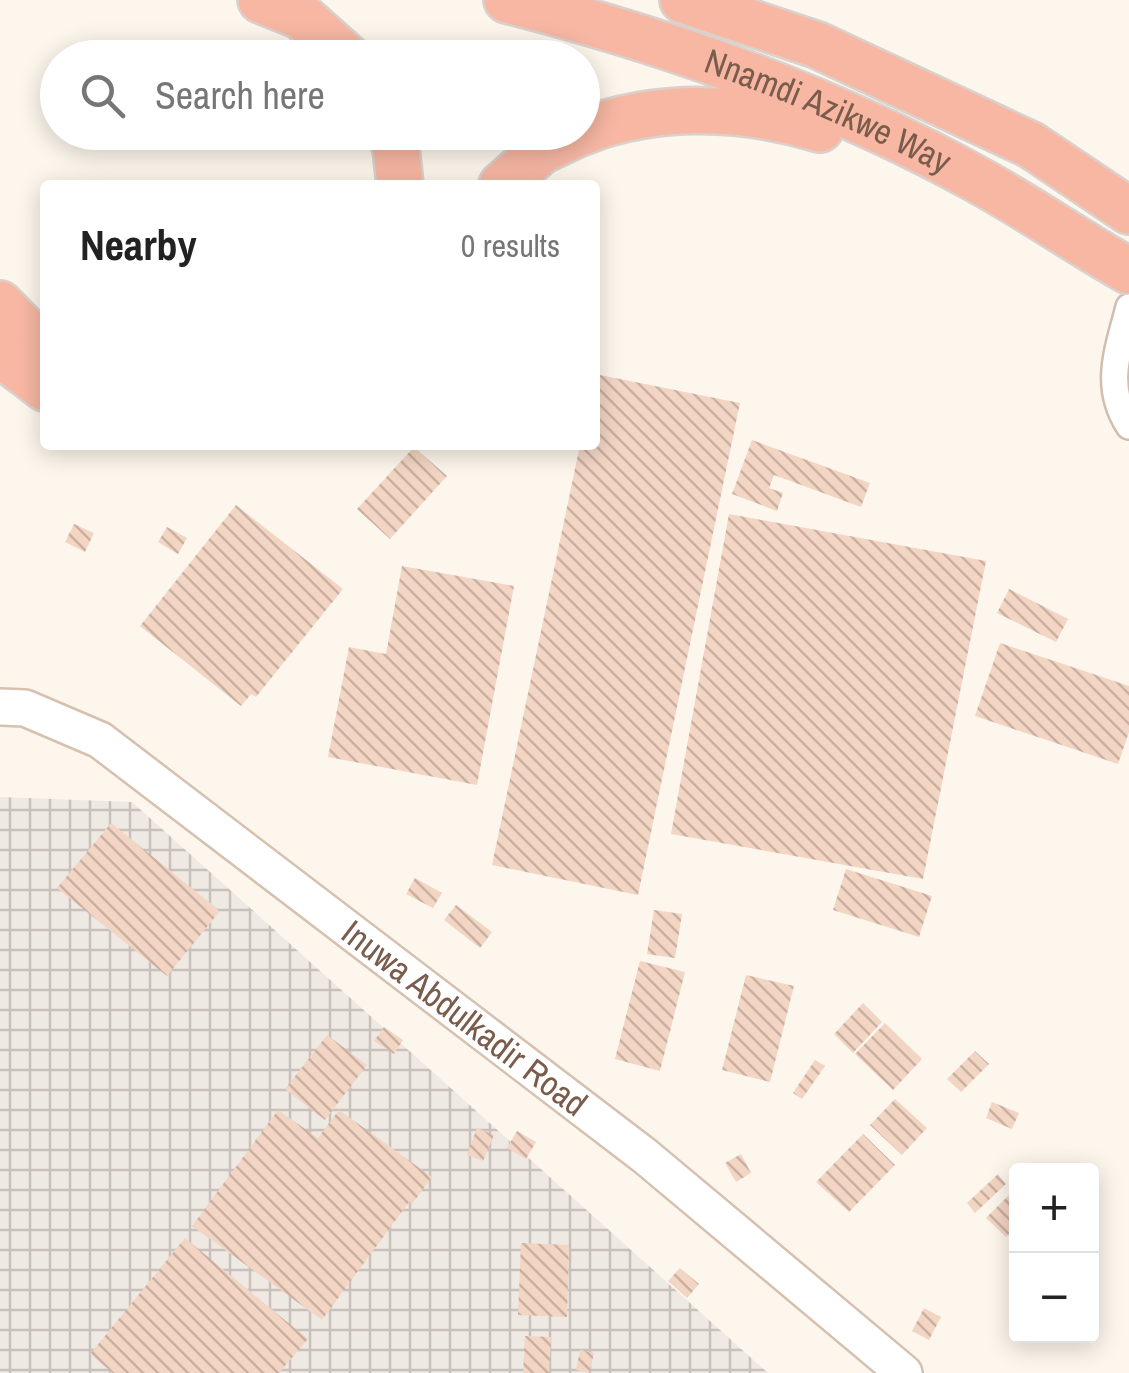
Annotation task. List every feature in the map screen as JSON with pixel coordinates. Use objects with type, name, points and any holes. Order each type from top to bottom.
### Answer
[{"type":"highway","points":[[261,0],[301,16],[328,40]]},
{"type":"highway","name":"Nnamdi Azikwe Way","points":[[507,0],[635,37],[823,106],[980,181],[1129,271]]},
{"type":"highway","name":"Nnamdi Azikwe Way","points":[[684,0],[817,45],[1031,145],[1129,211]]},
{"type":"highway","points":[[770,0],[896,66],[1031,145]]},
{"type":"highway","points":[[600,126],[627,118],[674,112],[725,111],[784,118],[932,168],[1078,242]]},
{"type":"highway","points":[[396,150],[399,180]]},
{"type":"highway","points":[[508,180],[543,150]]},
{"type":"highway","points":[[0,304],[40,345]]},
{"type":"highway","points":[[0,350],[40,384]]},
{"type":"street","points":[[1129,307],[1117,354],[1113,392],[1118,410],[1129,426]]},
{"type":"street","name":"Inuwa Abdulkadir Road","points":[[0,708],[26,708],[100,740],[645,1156],[904,1373]]},
{"type":"shaded area","points":[[0,797],[132,802],[768,1373],[0,1373]]},
{"type":"building","points":[[600,375],[740,403],[638,895],[492,865],[579,450],[600,450]]},
{"type":"building","points":[[752,440],[870,483],[861,507],[774,475],[769,488],[783,493],[777,511],[732,494]]},
{"type":"building","points":[[411,450],[417,450],[447,476],[390,539],[357,509]]},
{"type":"building","points":[[236,505],[343,589],[256,697],[251,694],[241,706],[140,626]]},
{"type":"building","points":[[729,514],[986,561],[923,879],[671,834]]},
{"type":"building","points":[[74,524],[94,533],[85,552],[65,542]]},
{"type":"building","points":[[167,527],[187,538],[178,554],[158,542]]},
{"type":"building","points":[[402,566],[514,586],[477,785],[328,757],[349,647],[386,654]]},
{"type":"building","points":[[1009,589],[1068,619],[1056,642],[997,613]]},
{"type":"building","points":[[1000,643],[1129,686],[1129,732],[1118,764],[975,716]]},
{"type":"building","points":[[111,823],[220,911],[167,976],[57,888]]},
{"type":"building","points":[[846,869],[932,896],[919,937],[833,910]]},
{"type":"building","points":[[415,878],[442,893],[433,908],[406,894]]},
{"type":"building","points":[[456,905],[492,932],[480,948],[444,920]]},
{"type":"building","points":[[654,910],[682,914],[675,958],[647,954]]},
{"type":"building","points":[[640,961],[685,972],[660,1071],[615,1059]]},
{"type":"building","points":[[746,975],[794,986],[770,1082],[722,1070]]},
{"type":"building","points":[[863,1003],[882,1022],[853,1053],[834,1034]]},
{"type":"building","points":[[885,1023],[922,1059],[893,1090],[855,1054]]},
{"type":"building","points":[[384,1027],[403,1040],[394,1054],[374,1041]]},
{"type":"building","points":[[327,1035],[367,1065],[325,1120],[285,1089]]},
{"type":"building","points":[[975,1051],[989,1064],[961,1092],[947,1079]]},
{"type":"building","points":[[815,1060],[825,1066],[802,1099],[793,1093]]},
{"type":"building","points":[[895,1099],[927,1128],[902,1155],[870,1125]]},
{"type":"building","points":[[992,1102],[1019,1113],[1012,1129],[986,1118]]},
{"type":"building","points":[[278,1110],[318,1138],[339,1110],[432,1177],[322,1320],[192,1226]]},
{"type":"building","points":[[477,1128],[494,1135],[483,1161],[467,1155]]},
{"type":"building","points":[[517,1131],[536,1142],[526,1159],[507,1148]]},
{"type":"building","points":[[863,1134],[895,1165],[849,1212],[816,1182]]},
{"type":"building","points":[[741,1154],[751,1173],[736,1182],[725,1163]]},
{"type":"building","points":[[998,1174],[1006,1184],[975,1213],[967,1203]]},
{"type":"building","points":[[1009,1195],[1006,1237],[986,1218]]},
{"type":"building","points":[[185,1238],[308,1339],[279,1373],[113,1373],[90,1354]]},
{"type":"building","points":[[521,1243],[569,1245],[567,1317],[518,1315]]},
{"type":"building","points":[[680,1268],[699,1284],[687,1298],[668,1281]]},
{"type":"building","points":[[924,1308],[941,1317],[929,1340],[912,1331]]},
{"type":"building","points":[[525,1336],[551,1337],[549,1373],[523,1373]]},
{"type":"building","points":[[580,1350],[594,1353],[589,1373],[576,1370]]}]
